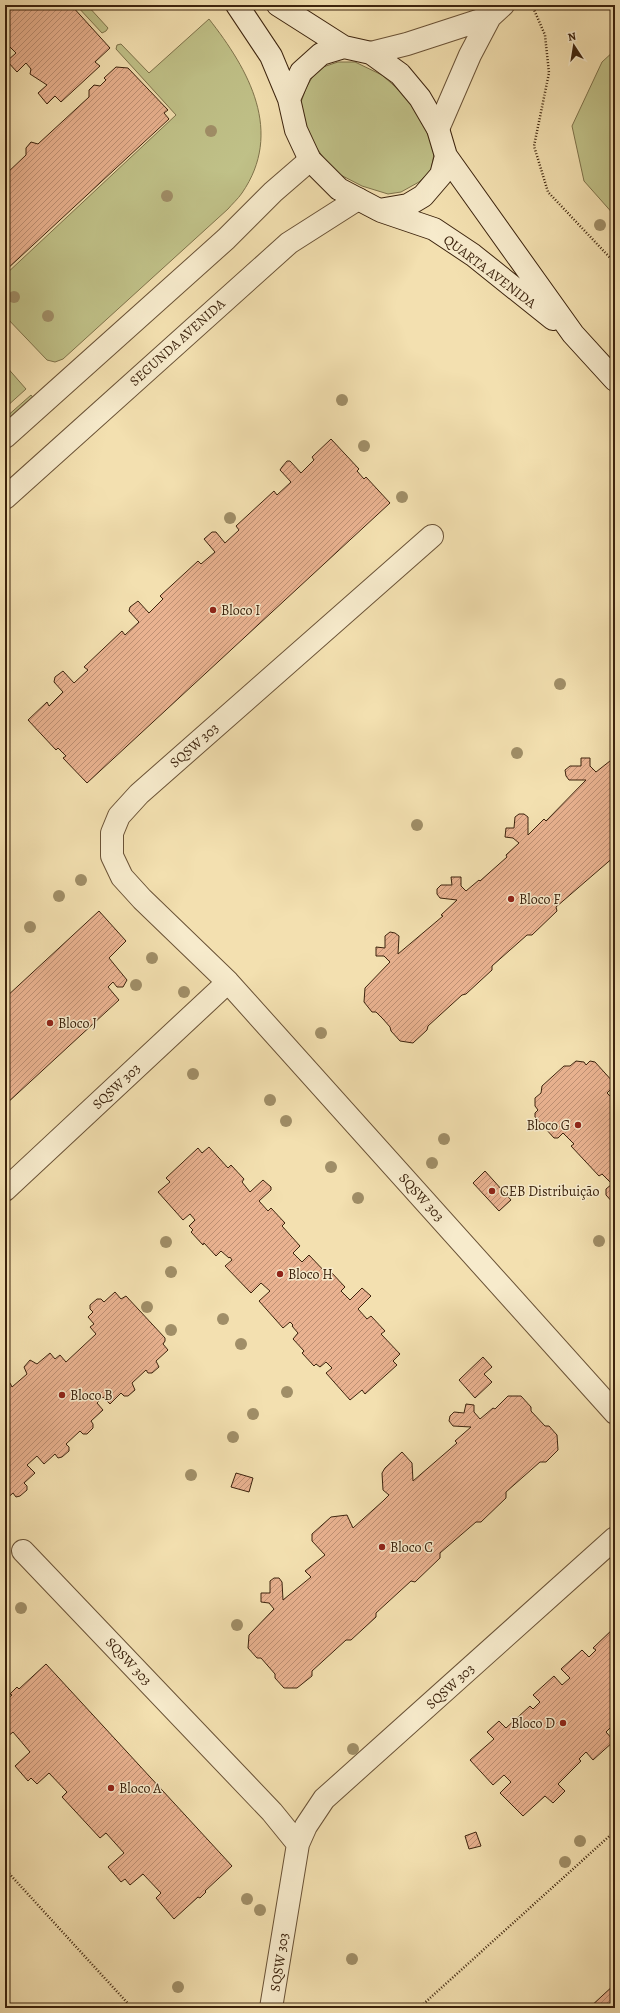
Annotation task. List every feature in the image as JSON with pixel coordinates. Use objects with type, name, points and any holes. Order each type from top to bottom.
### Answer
[{"type":"street","points":[[238,5],[271,56],[289,99]]},
{"type":"street","points":[[278,5],[344,47],[370,53],[400,74],[420,98],[438,129],[446,156],[441,175],[423,196],[408,205],[379,210]]},
{"type":"street","points":[[370,53],[407,44],[497,11]]},
{"type":"street","points":[[438,129],[470,55],[497,11]]},
{"type":"street","points":[[289,99],[301,72],[321,54],[344,47]]},
{"type":"street","name":"QUARTA AVENIDA","points":[[289,99],[296,130],[310,160],[339,189],[379,210],[434,229],[473,255],[573,334]]},
{"type":"street","name":"QUARTA AVENIDA","points":[[446,156],[573,334],[615,380]]},
{"type":"street","points":[[5,438],[226,239],[273,192],[310,160]]},
{"type":"street","name":"SEGUNDA AVENIDA","points":[[5,498],[289,243],[358,199]]},
{"type":"street","name":"SQSW 303","points":[[432,536],[139,794],[119,816],[112,833],[112,856],[122,877],[142,899],[228,982],[615,1412]]},
{"type":"street","name":"SQSW 303","points":[[5,1190],[228,982]]},
{"type":"street","name":"SQSW 303","points":[[271,2008],[298,1844],[306,1826],[324,1799],[615,1538]]},
{"type":"street","name":"SQSW 303","points":[[23,1550],[272,1812],[298,1844]]},
{"type":"path","points":[[532,5],[545,35],[549,74],[534,146],[548,192],[615,263]]},
{"type":"path","points":[[419,2008],[615,1831]]},
{"type":"path","points":[[5,1868],[132,2008]]},
{"type":"green space","points":[[76,5],[87,5],[108,28],[106,31],[102,33]]},
{"type":"green space","points":[[209,19],[237,59],[248,80],[256,102],[261,125],[260,147],[254,170],[242,193],[228,209],[63,359],[55,362],[47,360],[5,316],[5,275],[176,115],[116,49],[117,45],[121,44],[149,73]]},
{"type":"green space","points":[[615,50],[615,216],[584,181],[572,126],[602,62]]},
{"type":"green space","points":[[338,62],[355,62],[382,75],[409,99],[432,138],[434,154],[431,170],[419,182],[401,192],[388,194],[362,186],[333,171],[308,136],[300,105],[306,88],[317,69]]},
{"type":"green space","points":[[5,365],[26,389],[5,408]]},
{"type":"green space","points":[[31,395],[35,400],[5,428],[5,418]]},
{"type":"building","points":[[5,5],[71,5],[110,48],[95,62],[100,66],[61,102],[55,96],[47,104],[38,93],[47,85],[30,74],[31,69],[26,63],[17,72],[7,61],[16,53],[5,42]]},
{"type":"building","points":[[116,67],[128,68],[168,110],[164,113],[169,119],[5,271],[5,175],[26,155],[26,148],[31,142],[38,144],[89,97],[89,90],[94,85],[100,86],[106,80],[104,78]]},
{"type":"building","name":"Bloco I","points":[[331,439],[359,469],[357,471],[364,479],[366,477],[390,503],[87,783],[63,758],[66,756],[58,748],[56,750],[28,720],[47,702],[49,706],[63,692],[54,682],[55,677],[63,671],[74,683],[88,670],[84,667],[122,631],[125,635],[139,622],[129,611],[130,607],[138,601],[149,613],[163,599],[160,596],[198,561],[201,564],[215,552],[204,539],[212,532],[216,532],[225,543],[239,530],[236,526],[274,491],[277,495],[291,482],[280,470],[287,461],[290,461],[301,473],[314,460],[312,457]]},
{"type":"building","name":"Bloco F","points":[[615,757],[615,856],[556,907],[557,911],[532,935],[527,935],[492,966],[492,970],[428,1026],[427,1030],[413,1043],[400,1041],[383,1019],[376,1012],[372,1012],[364,1002],[365,988],[390,962],[384,956],[376,956],[376,947],[385,948],[385,936],[390,932],[395,933],[399,936],[398,954],[443,916],[441,915],[457,900],[440,898],[437,894],[437,889],[441,885],[452,885],[451,877],[461,877],[461,886],[466,891],[479,880],[480,881],[507,857],[506,855],[519,843],[513,838],[505,837],[506,828],[514,828],[515,817],[519,814],[524,814],[528,817],[528,835],[544,819],[546,821],[586,780],[569,780],[566,776],[565,770],[570,766],[581,766],[581,758],[590,758],[590,766],[596,772]]},
{"type":"building","name":"Bloco J","points":[[99,911],[126,941],[109,958],[127,980],[123,987],[117,987],[113,982],[108,987],[119,1000],[5,1105],[5,998]]},
{"type":"building","name":"Bloco G","points":[[576,1061],[584,1062],[586,1065],[590,1061],[595,1062],[614,1083],[613,1087],[607,1093],[615,1101],[615,1205],[606,1195],[606,1189],[612,1184],[602,1174],[599,1176],[571,1146],[574,1144],[563,1133],[558,1138],[554,1138],[535,1117],[535,1113],[538,1110],[535,1106],[535,1098],[541,1093],[542,1086],[564,1066],[570,1066]]},
{"type":"building","name":"Bloco H","points":[[209,1147],[228,1168],[231,1165],[244,1179],[242,1182],[250,1192],[263,1180],[271,1187],[271,1190],[259,1201],[268,1211],[271,1208],[285,1223],[282,1226],[300,1246],[293,1253],[302,1262],[309,1255],[328,1275],[331,1272],[345,1287],[341,1291],[350,1300],[362,1288],[371,1296],[358,1309],[367,1319],[371,1316],[385,1331],[381,1334],[400,1354],[393,1361],[397,1365],[365,1394],[362,1390],[350,1400],[326,1373],[332,1368],[326,1362],[320,1367],[316,1364],[314,1366],[302,1353],[304,1351],[293,1339],[298,1333],[292,1326],[293,1325],[290,1322],[283,1328],[259,1301],[270,1291],[261,1283],[251,1293],[225,1266],[232,1260],[230,1257],[229,1258],[221,1251],[216,1256],[204,1243],[203,1245],[191,1232],[193,1230],[189,1226],[195,1220],[190,1214],[183,1220],[158,1192],[170,1182],[166,1178],[198,1148],[202,1153]]},
{"type":"building","name":"CEB Distribuição","points":[[485,1171],[511,1200],[499,1211],[473,1183]]},
{"type":"building","name":"Bloco B","points":[[115,1292],[121,1299],[126,1296],[165,1338],[163,1344],[168,1350],[156,1361],[159,1367],[152,1373],[148,1373],[146,1370],[132,1383],[135,1390],[128,1396],[124,1396],[121,1393],[110,1404],[103,1397],[97,1403],[103,1410],[91,1421],[93,1428],[87,1434],[83,1434],[80,1431],[66,1444],[69,1447],[69,1451],[62,1457],[58,1458],[55,1454],[44,1464],[37,1456],[27,1465],[35,1473],[24,1483],[27,1486],[27,1490],[20,1496],[16,1497],[13,1493],[5,1500],[5,1384],[10,1383],[12,1387],[27,1374],[24,1367],[30,1360],[37,1364],[50,1353],[55,1359],[60,1355],[66,1362],[96,1334],[90,1327],[94,1324],[88,1317],[93,1312],[90,1309],[90,1305],[97,1299],[101,1299],[104,1302]]},
{"type":"building","points":[[483,1357],[492,1367],[484,1374],[492,1382],[475,1398],[459,1380]]},
{"type":"building","name":"Bloco C","points":[[508,1396],[521,1396],[531,1407],[531,1411],[545,1426],[549,1426],[557,1435],[558,1450],[546,1462],[540,1462],[506,1492],[506,1498],[481,1522],[476,1522],[440,1553],[440,1558],[415,1582],[411,1581],[376,1613],[376,1617],[351,1640],[346,1640],[312,1671],[312,1676],[297,1688],[284,1688],[275,1678],[275,1674],[261,1658],[257,1658],[248,1648],[249,1635],[274,1609],[269,1603],[261,1602],[261,1593],[270,1593],[270,1581],[274,1578],[279,1578],[282,1582],[283,1600],[311,1577],[305,1571],[325,1555],[312,1541],[312,1534],[331,1517],[347,1515],[353,1528],[383,1501],[389,1495],[383,1490],[382,1473],[385,1468],[402,1452],[412,1463],[413,1481],[457,1443],[455,1441],[471,1427],[453,1426],[449,1421],[450,1416],[454,1412],[464,1413],[466,1404],[474,1405],[474,1412],[480,1419],[493,1408],[495,1409]]},
{"type":"building","points":[[236,1473],[253,1478],[249,1492],[231,1487]]},
{"type":"building","name":"Bloco D","points":[[615,1627],[615,1726],[613,1725],[606,1732],[614,1741],[593,1760],[586,1752],[579,1759],[581,1761],[558,1784],[565,1791],[553,1803],[545,1796],[523,1816],[500,1793],[511,1782],[504,1775],[493,1785],[470,1760],[494,1739],[487,1732],[499,1721],[506,1728],[530,1706],[533,1709],[540,1702],[533,1695],[554,1676],[562,1685],[570,1678],[561,1669],[582,1650],[589,1657],[596,1650],[593,1648]]},
{"type":"building","name":"Bloco A","points":[[46,1664],[232,1866],[205,1891],[206,1892],[200,1898],[198,1897],[174,1919],[156,1898],[161,1893],[143,1874],[130,1885],[125,1879],[121,1882],[108,1867],[124,1853],[106,1833],[100,1838],[62,1797],[67,1792],[49,1773],[37,1784],[31,1778],[28,1781],[15,1766],[30,1752],[13,1732],[7,1737],[5,1735],[5,1701],[12,1695],[10,1694],[17,1687],[19,1689]]},
{"type":"building","points":[[476,1832],[481,1846],[469,1849],[465,1836]]},
{"type":"building","points":[[615,1984],[615,2008],[589,2008]]},
{"type":"place","name":"Bloco I","points":[[213,610]]},
{"type":"place","name":"Bloco F","points":[[511,899]]},
{"type":"place","name":"Bloco J","points":[[50,1023]]},
{"type":"place","name":"Bloco G","points":[[578,1125]]},
{"type":"place","name":"CEB Distribuição","points":[[492,1191]]},
{"type":"place","name":"Bloco H","points":[[280,1274]]},
{"type":"place","name":"Bloco B","points":[[62,1395]]},
{"type":"place","name":"Bloco C","points":[[382,1547]]},
{"type":"place","name":"Bloco D","points":[[563,1723]]},
{"type":"place","name":"Bloco A","points":[[111,1788]]}]
